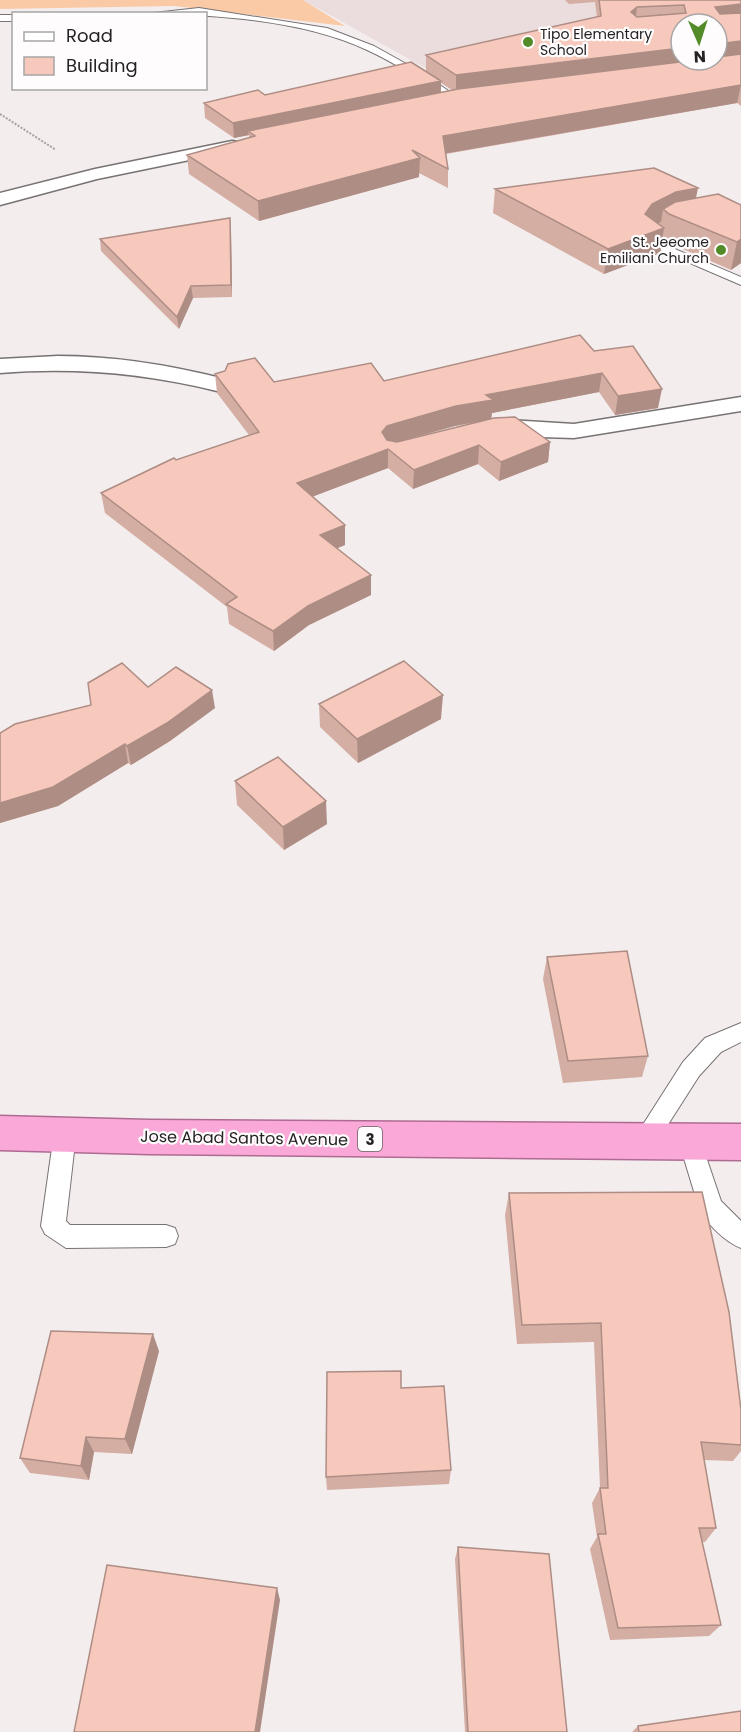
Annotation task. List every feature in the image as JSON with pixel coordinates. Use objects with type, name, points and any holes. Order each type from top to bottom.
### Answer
[{"type":"highway","name":"Jose Abad Santos Avenue","points":[[0,1133],[741,1142]]},
{"type":"street","points":[[435,105],[479,98]]},
{"type":"street","points":[[0,199],[95,174],[245,143]]},
{"type":"street","points":[[0,366],[91,361],[171,372],[217,384]]},
{"type":"street","points":[[458,436],[492,428],[522,426],[551,433],[574,431],[741,404]]},
{"type":"lane","points":[[176,0],[199,11]]},
{"type":"lane","points":[[182,12],[206,12]]},
{"type":"lane","points":[[207,12],[324,30],[371,48],[416,73],[457,100]]},
{"type":"lane","points":[[667,223],[653,230],[649,238],[659,246],[741,281]]},
{"type":"lane","points":[[645,1141],[691,1069],[713,1045],[741,1032]]},
{"type":"lane","points":[[65,1134],[53,1226],[66,1237],[166,1236]]},
{"type":"lane","points":[[690,1142],[711,1208],[741,1237]]},
{"type":"path","points":[[0,114],[95,174]]},
{"type":"shaded area","points":[[0,0],[303,0],[345,26],[174,6],[0,9]]},
{"type":"shaded area","name":"Tipo Elementary School","points":[[303,0],[741,0],[741,61],[729,62],[729,12],[669,12],[669,70],[472,94]]},
{"type":"building","points":[[599,0],[741,0],[741,4],[715,7],[719,12],[686,12],[684,5],[637,7],[631,12],[637,17],[669,14],[669,49],[456,75],[426,55],[601,16]]},
{"type":"building","points":[[741,13],[741,41],[729,42],[729,14]]},
{"type":"building","points":[[741,54],[741,85],[443,136],[448,169],[412,150],[420,158],[258,201],[187,155],[255,136],[248,131],[458,89],[669,63],[669,72],[729,72],[729,56]]},
{"type":"building","points":[[411,62],[441,81],[233,123],[204,103],[258,90],[265,95]]},
{"type":"building","points":[[654,168],[698,188],[676,192],[652,204],[645,214],[664,228],[608,249],[495,189]]},
{"type":"building","points":[[718,194],[741,205],[741,239],[737,242],[669,214],[663,209],[675,202]]},
{"type":"building","points":[[230,218],[231,285],[191,286],[177,317],[100,239]]},
{"type":"building","points":[[580,335],[594,351],[633,346],[662,389],[618,396],[602,373],[486,395],[493,400],[456,406],[387,426],[382,432],[387,440],[397,442],[494,418],[515,417],[550,442],[501,462],[479,445],[414,470],[388,449],[297,483],[345,525],[320,535],[371,575],[308,606],[273,631],[226,604],[237,597],[101,493],[174,458],[176,460],[259,432],[215,374],[225,371],[228,364],[255,358],[274,382],[371,363],[384,381]]},
{"type":"building","points":[[404,661],[443,695],[357,739],[319,704]]},
{"type":"building","points":[[122,663],[148,687],[176,667],[212,690],[167,723],[127,746],[125,744],[53,787],[0,803],[0,733],[15,724],[91,705],[88,683]]},
{"type":"building","points":[[278,757],[326,801],[283,827],[235,781]]},
{"type":"building","points":[[627,951],[648,1056],[568,1061],[547,957]]},
{"type":"building","points":[[702,1192],[729,1312],[741,1410],[741,1445],[701,1442],[716,1528],[699,1528],[721,1625],[618,1628],[598,1534],[606,1534],[600,1488],[608,1488],[601,1323],[522,1325],[509,1193]]},
{"type":"building","points":[[51,1331],[153,1334],[125,1439],[86,1437],[81,1466],[20,1458]]},
{"type":"building","points":[[401,1371],[401,1388],[444,1386],[451,1470],[326,1477],[327,1372]]},
{"type":"building","points":[[458,1547],[549,1554],[567,1732],[468,1732]]},
{"type":"building","points":[[107,1565],[277,1588],[255,1732],[74,1732]]},
{"type":"building","points":[[741,1711],[741,1732],[639,1732],[638,1726]]},
{"type":"place","name":"Tipo Elementary School","points":[[528,42]]},
{"type":"place","name":"St. Jeeome Emiliani Church","points":[[721,250]]}]
